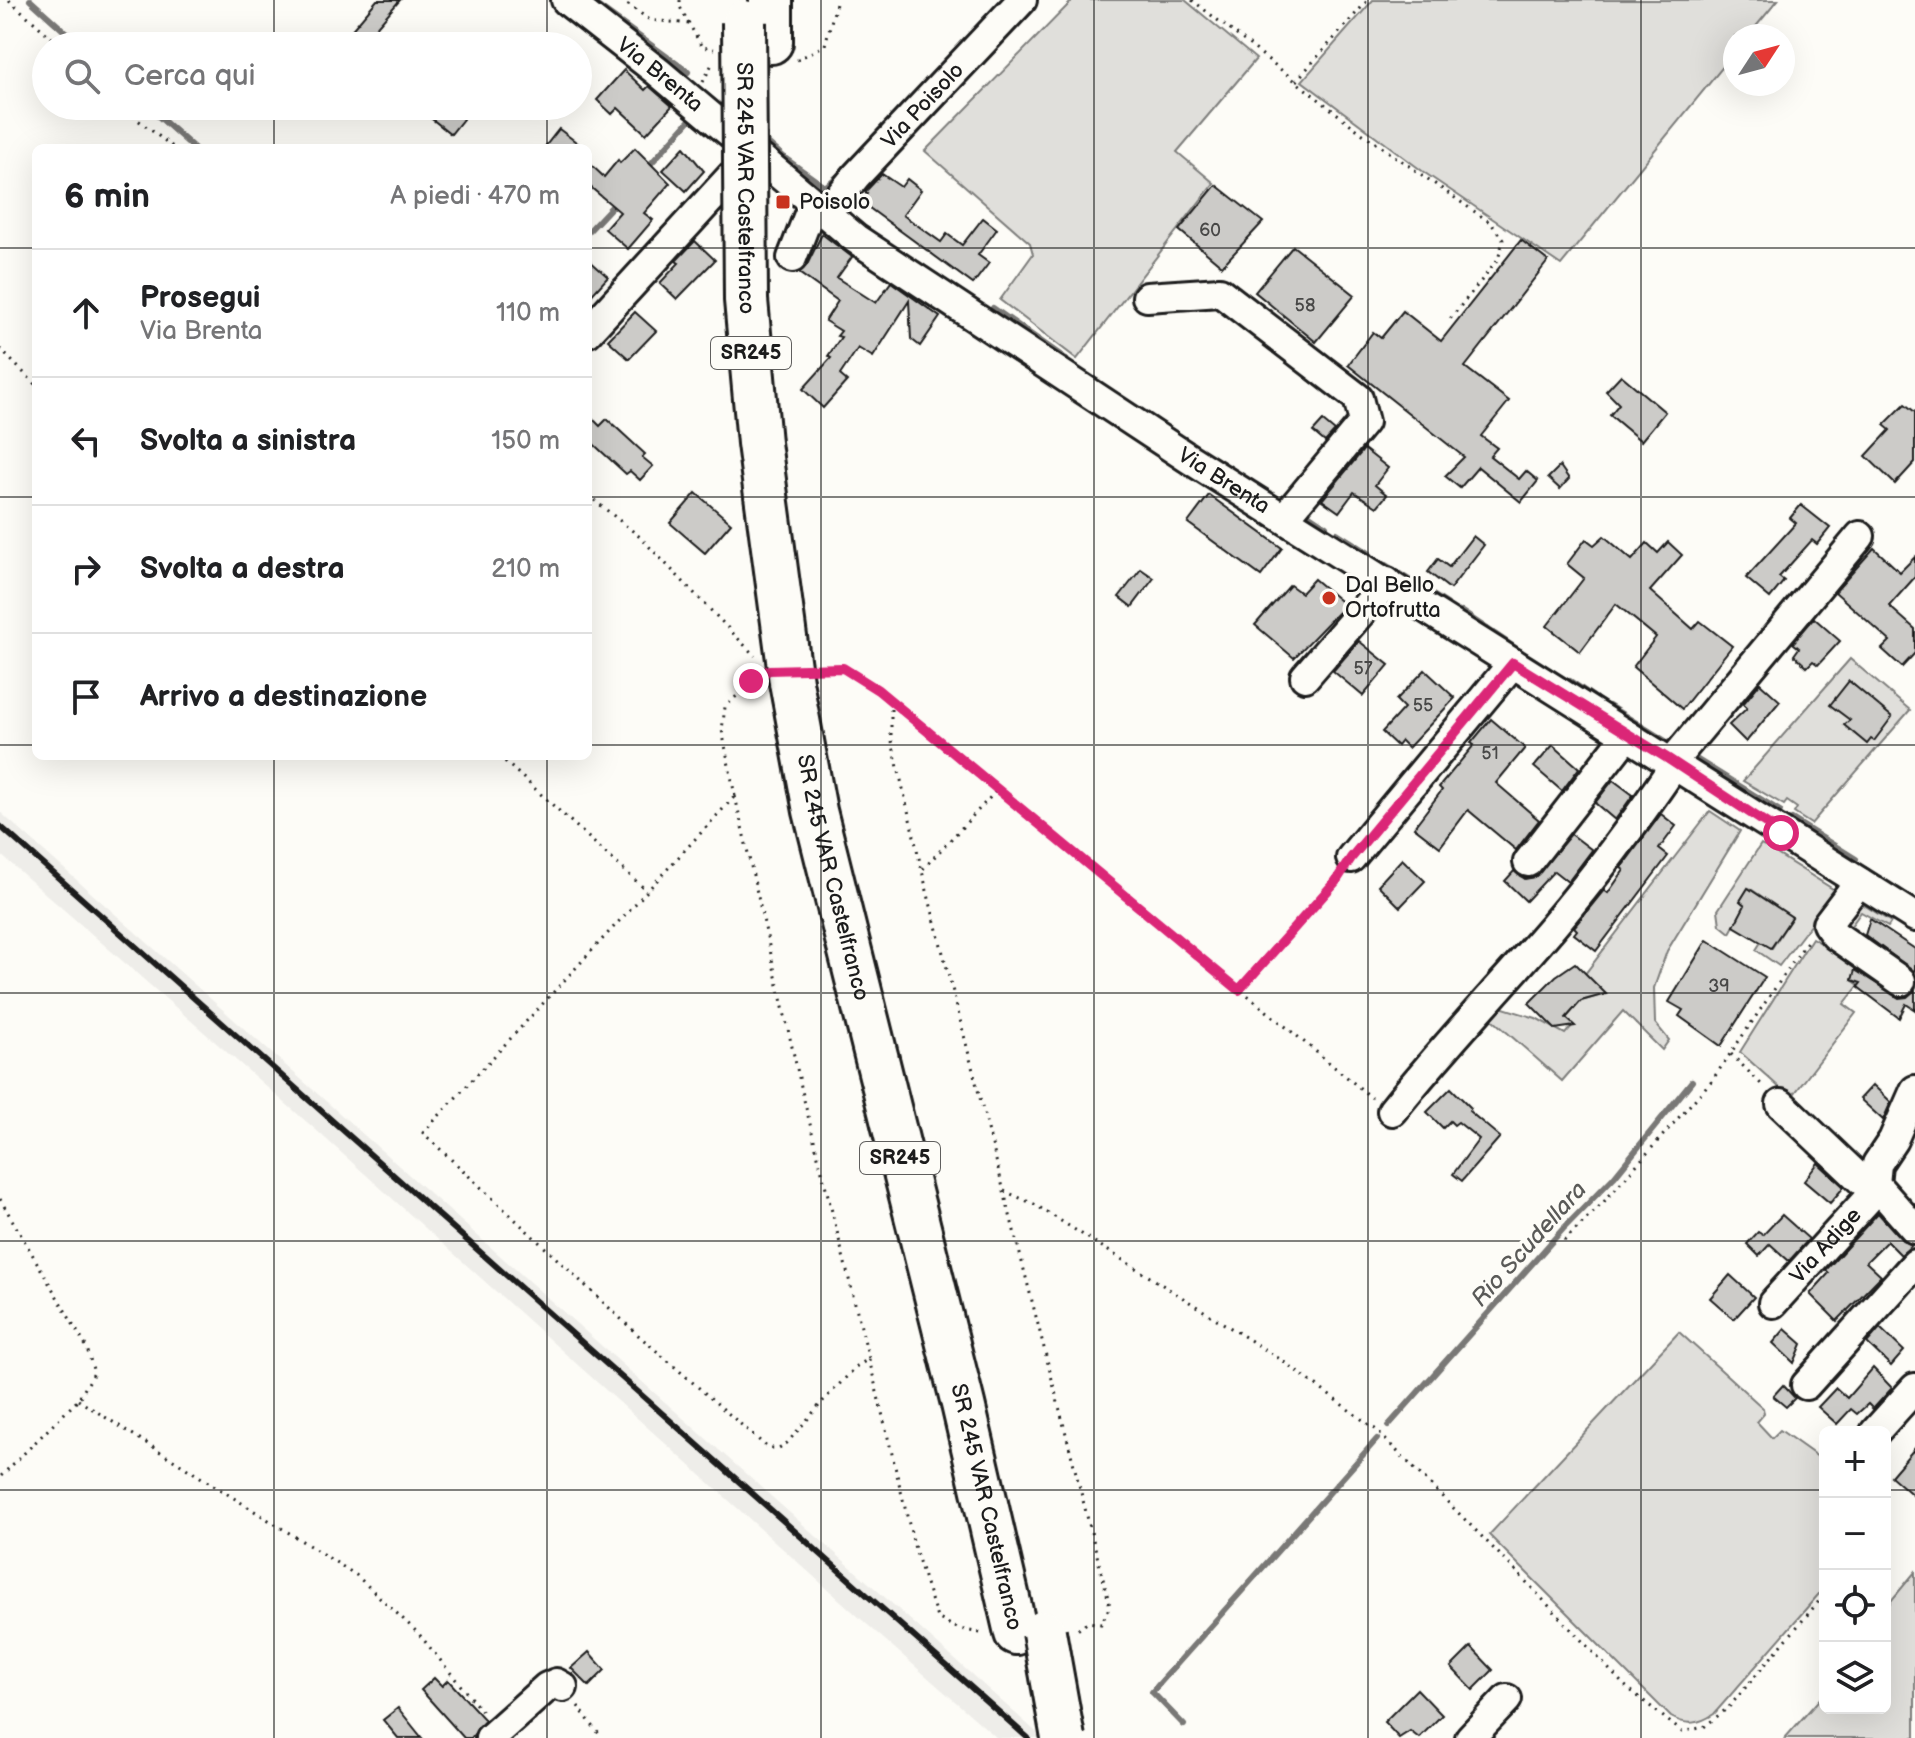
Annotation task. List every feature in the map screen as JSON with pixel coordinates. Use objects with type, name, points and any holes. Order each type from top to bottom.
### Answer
[{"type":"highway","name":"SR 245 VAR Castelfranco","points":[[750,23],[746,300],[759,443],[789,676],[819,826],[963,1404],[1063,1738]]},
{"type":"highway","name":"SR 245 VAR Castelfranco","points":[[1030,1634],[1037,1738]]},
{"type":"street","name":"Via Brenta","points":[[566,0],[856,239],[1047,367],[1915,917]]},
{"type":"street","name":"Via Poisolo","points":[[792,258],[819,209],[856,176],[1022,0]]},
{"type":"street","points":[[592,328],[752,153]]},
{"type":"street","points":[[1147,297],[1220,292],[1358,398],[1364,422],[1285,517]]},
{"type":"street","points":[[1392,1111],[1446,1044],[1553,926],[1646,809],[1674,763],[1860,536]]},
{"type":"street","points":[[1305,677],[1387,582]]},
{"type":"street","points":[[1351,858],[1517,665]]},
{"type":"street","points":[[1528,862],[1627,735]]},
{"type":"street","points":[[1859,882],[1827,924],[1835,935],[1901,981]]},
{"type":"street","name":"Via Adige","points":[[1773,1303],[1867,1200],[1875,1184],[1877,1164],[1893,1140],[1915,1090]]},
{"type":"street","name":"Via Adige","points":[[1781,1104],[1862,1181],[1875,1184],[1915,1229]]},
{"type":"street","points":[[1806,1385],[1915,1264]]},
{"type":"street","points":[[1880,1426],[1915,1388]]},
{"type":"street","points":[[494,1735],[547,1687],[556,1683],[563,1687]]},
{"type":"street","points":[[1470,1738],[1507,1699]]},
{"type":"path","points":[[9,0],[45,32]]},
{"type":"path","points":[[621,0],[650,20],[690,24]]},
{"type":"path","points":[[1192,0],[1363,134],[1491,223],[1503,240],[1498,260],[1450,319]]},
{"type":"path","points":[[1296,81],[1368,0]]},
{"type":"path","points":[[690,100],[750,23]]},
{"type":"path","points":[[138,120],[169,144]]},
{"type":"path","points":[[0,349],[32,381]]},
{"type":"path","points":[[592,498],[640,537],[789,676]]},
{"type":"path","points":[[891,701],[891,737],[922,871],[1110,1606],[1101,1624],[1088,1622],[1030,1634],[959,1629],[937,1618],[915,1549],[805,1104],[735,796],[722,730],[725,707],[789,676],[843,668],[891,701],[1367,1095],[1392,1111]]},
{"type":"path","points":[[503,760],[647,891]]},
{"type":"path","points":[[922,871],[997,790]]},
{"type":"path","points":[[735,796],[480,1075],[423,1133],[637,1334],[768,1448],[787,1443],[857,1366],[869,1359]]},
{"type":"path","points":[[1239,990],[1336,881],[1351,858]]},
{"type":"path","points":[[1564,1241],[1713,1079],[1811,935],[1827,924]]},
{"type":"path","points":[[1731,1054],[1781,1104]]},
{"type":"path","points":[[1004,1191],[1034,1204],[1280,1359],[1375,1429],[1624,1685],[1682,1732],[1704,1727],[1729,1707],[1819,1601]]},
{"type":"path","points":[[0,1199],[87,1348],[94,1373],[78,1400],[0,1477]]},
{"type":"path","points":[[78,1400],[356,1575],[419,1634],[494,1735]]},
{"type":"path","points":[[563,1687],[602,1738]]},
{"type":"shaded area","points":[[1073,0],[1185,0],[1256,59],[1177,152],[1214,183],[1077,359],[1000,300],[1033,254],[1030,243],[925,151]]},
{"type":"shaded area","points":[[1373,0],[1778,0],[1758,24],[1723,24],[1723,67],[1561,265],[1425,173],[1302,81]]},
{"type":"shaded area","points":[[1850,659],[1910,710],[1811,824],[1794,813],[1797,808],[1787,801],[1784,805],[1743,781]]},
{"type":"shaded area","points":[[1710,811],[1740,831],[1667,951],[1654,988],[1655,1023],[1669,1040],[1662,1050],[1623,1011],[1562,1081],[1485,1013],[1494,1005],[1536,1018],[1565,1034],[1573,1025],[1566,1018],[1581,1001],[1605,994],[1585,974]]},
{"type":"shaded area","points":[[0,812],[1043,1738],[997,1738],[861,1619],[316,1130],[0,854]]},
{"type":"shaded area","points":[[1761,844],[1836,891],[1779,966],[1756,950],[1761,942],[1772,948],[1792,917],[1749,888],[1740,901],[1745,906],[1730,933],[1720,925],[1718,910]]},
{"type":"shaded area","points":[[1859,902],[1891,922],[1888,927],[1861,912],[1843,937],[1839,916]]},
{"type":"shaded area","points":[[1812,938],[1857,964],[1852,980],[1859,985],[1844,1004],[1856,1013],[1791,1098],[1740,1052]]},
{"type":"shaded area","points":[[1679,1332],[1763,1408],[1764,1414],[1757,1422],[1772,1438],[1780,1430],[1819,1458],[1819,1594],[1714,1714],[1693,1723],[1671,1717],[1489,1535]]},
{"type":"shaded area","points":[[1915,1572],[1915,1738],[1785,1738],[1819,1700],[1819,1714],[1891,1714],[1891,1601]]},
{"type":"building","points":[[377,0],[400,0],[372,32],[350,32]]},
{"type":"building","points":[[624,70],[645,90],[649,86],[672,106],[646,134],[618,108],[612,114],[597,100]]},
{"type":"building","points":[[433,120],[462,120],[451,134]]},
{"type":"building","points":[[559,129],[579,144],[547,144]]},
{"type":"building","points":[[684,147],[704,171],[686,191],[663,170]]},
{"type":"building","points":[[635,148],[670,183],[644,213],[653,220],[628,249],[605,229],[620,212],[592,188],[592,166],[604,177],[618,160],[620,163]]},
{"type":"building","points":[[882,174],[901,187],[907,179],[921,190],[903,215],[941,242],[947,234],[962,245],[983,218],[997,229],[978,255],[989,263],[973,284],[861,202],[865,192]]},
{"type":"building","points":[[1216,185],[1263,222],[1222,266],[1179,230]]},
{"type":"building","points":[[822,234],[852,257],[837,278],[876,303],[891,282],[940,317],[920,346],[911,339],[909,301],[873,357],[858,348],[840,375],[847,381],[823,408],[803,389],[831,358],[828,356],[841,337],[837,336],[841,331],[825,321],[838,301],[799,273],[807,265]]},
{"type":"building","points":[[1521,240],[1548,261],[1465,367],[1509,401],[1481,436],[1497,448],[1490,456],[1519,479],[1526,471],[1538,481],[1521,502],[1478,467],[1460,488],[1445,476],[1464,457],[1348,365],[1373,332],[1381,338],[1403,311],[1441,341]]},
{"type":"building","points":[[695,241],[715,260],[677,299],[660,283]]},
{"type":"building","points":[[1293,246],[1355,295],[1316,342],[1255,292]]},
{"type":"building","points":[[592,263],[608,277],[592,295]]},
{"type":"building","points":[[635,312],[656,331],[629,359],[608,340]]},
{"type":"building","points":[[1621,375],[1665,412],[1641,441],[1610,415],[1619,404],[1606,391]]},
{"type":"building","points":[[1905,404],[1915,412],[1915,462],[1895,484],[1866,456],[1890,430],[1884,425]]},
{"type":"building","points":[[592,418],[600,426],[607,419],[645,454],[642,457],[653,466],[640,480],[630,471],[626,474],[592,443]]},
{"type":"building","points":[[1323,421],[1335,431],[1325,442],[1313,432]]},
{"type":"building","points":[[1364,449],[1388,468],[1375,485],[1387,495],[1377,507],[1354,492],[1339,512],[1322,500]]},
{"type":"building","points":[[1560,466],[1569,479],[1560,489],[1548,478]]},
{"type":"building","points":[[696,493],[731,523],[705,553],[670,523]]},
{"type":"building","points":[[1209,495],[1282,548],[1261,576],[1188,523]]},
{"type":"building","points":[[1801,505],[1830,528],[1817,544],[1812,540],[1779,577],[1784,581],[1770,598],[1746,578],[1796,523],[1790,518]]},
{"type":"building","points":[[1473,536],[1484,545],[1450,589],[1428,572],[1438,559],[1449,567]]},
{"type":"building","points":[[1604,536],[1632,560],[1647,543],[1658,553],[1668,542],[1682,555],[1650,591],[1693,629],[1700,621],[1732,646],[1682,709],[1633,667],[1656,637],[1616,604],[1580,652],[1547,626],[1584,578],[1567,564],[1586,539],[1594,545]]},
{"type":"building","points":[[1874,548],[1900,572],[1915,557],[1915,577],[1889,606],[1915,629],[1915,653],[1902,667],[1882,649],[1890,641],[1835,592]]},
{"type":"building","points":[[1141,569],[1154,578],[1132,607],[1119,597]]},
{"type":"building","points":[[1314,579],[1345,605],[1294,658],[1255,625],[1290,585],[1301,593]]},
{"type":"building","points":[[1814,618],[1840,641],[1818,665],[1813,661],[1807,667],[1794,655],[1799,648],[1793,643]]},
{"type":"building","points":[[1359,641],[1389,665],[1363,696],[1333,671]]},
{"type":"building","points":[[1425,670],[1455,698],[1408,748],[1401,741],[1397,746],[1382,732],[1404,708],[1396,700]]},
{"type":"building","points":[[1849,681],[1892,717],[1874,741],[1871,739],[1867,744],[1844,725],[1850,720],[1830,705]]},
{"type":"building","points":[[1760,683],[1780,701],[1746,742],[1729,725],[1747,708],[1743,704]]},
{"type":"building","points":[[1491,719],[1525,748],[1496,783],[1539,820],[1516,850],[1468,810],[1440,847],[1414,827],[1442,790],[1439,787]]},
{"type":"building","points":[[1553,745],[1579,768],[1562,791],[1534,767]]},
{"type":"building","points":[[1613,780],[1633,795],[1615,820],[1595,803]]},
{"type":"building","points":[[1661,814],[1676,826],[1659,849],[1668,856],[1596,951],[1574,934],[1577,930],[1574,927],[1604,890],[1608,893],[1624,870],[1621,868]]},
{"type":"building","points":[[1571,834],[1592,850],[1568,882],[1554,871],[1526,901],[1505,881],[1514,871],[1525,879],[1535,877]]},
{"type":"building","points":[[1402,859],[1425,881],[1400,907],[1378,885]]},
{"type":"building","points":[[1748,888],[1792,917],[1771,948],[1734,926],[1745,905],[1740,901]]},
{"type":"building","points":[[1870,919],[1915,949],[1915,972],[1865,935]]},
{"type":"building","points":[[1707,940],[1765,977],[1721,1046],[1679,1016],[1683,1010],[1669,1002]]},
{"type":"building","points":[[1575,963],[1606,994],[1581,1001],[1566,1018],[1575,1026],[1555,1029],[1529,1003],[1556,976]]},
{"type":"building","points":[[1855,970],[1899,998],[1907,997],[1915,990],[1915,1010],[1906,1004],[1899,1018],[1858,987],[1861,983],[1852,980]]},
{"type":"building","points":[[1873,1085],[1891,1102],[1883,1120],[1860,1099]]},
{"type":"building","points":[[1451,1088],[1471,1108],[1469,1111],[1500,1137],[1462,1181],[1453,1174],[1479,1139],[1458,1122],[1454,1125],[1450,1121],[1443,1128],[1427,1112]]},
{"type":"building","points":[[1818,1163],[1844,1187],[1830,1203],[1804,1181]]},
{"type":"building","points":[[1878,1213],[1902,1240],[1912,1245],[1901,1255],[1887,1241],[1866,1262],[1881,1276],[1837,1321],[1810,1294],[1829,1273],[1826,1270]]},
{"type":"building","points":[[1782,1215],[1809,1239],[1789,1261],[1770,1244],[1759,1256],[1747,1244],[1758,1232],[1763,1235]]},
{"type":"building","points":[[1730,1275],[1754,1297],[1734,1319],[1710,1298]]},
{"type":"building","points":[[1880,1328],[1904,1351],[1891,1366],[1867,1343]]},
{"type":"building","points":[[1785,1329],[1802,1344],[1794,1363],[1773,1343]]},
{"type":"building","points":[[1873,1368],[1892,1388],[1873,1409],[1868,1404],[1857,1414],[1851,1409],[1837,1424],[1818,1407],[1836,1388],[1847,1398]]},
{"type":"building","points":[[1783,1385],[1795,1398],[1786,1407],[1773,1396]]},
{"type":"building","points":[[1915,1448],[1915,1497],[1891,1476]]},
{"type":"building","points":[[1471,1647],[1493,1670],[1473,1690],[1451,1667]]},
{"type":"building","points":[[589,1652],[605,1670],[589,1686],[571,1668]]},
{"type":"building","points":[[434,1678],[442,1686],[448,1680],[485,1720],[471,1738],[464,1738],[421,1690]]},
{"type":"building","points":[[1417,1689],[1442,1715],[1419,1738],[1410,1731],[1399,1738],[1384,1722]]},
{"type":"building","points":[[398,1708],[422,1738],[398,1738],[383,1720]]},
{"type":"waterway","name":"Rio Scudellara","points":[[30,0],[65,32]]},
{"type":"waterway","points":[[589,0],[688,72]]},
{"type":"waterway","name":"Rio Scudellara","points":[[163,120],[190,144]]},
{"type":"waterway","name":"Rio Scudellara","points":[[646,169],[689,121]]},
{"type":"waterway","points":[[760,136],[825,187],[839,175]]},
{"type":"waterway","name":"Rio Scudellara","points":[[592,228],[617,201]]},
{"type":"waterway","points":[[993,308],[1066,359]]},
{"type":"waterway","points":[[1308,514],[1326,526]]},
{"type":"waterway","points":[[1337,533],[1369,553]]},
{"type":"waterway","points":[[1384,564],[1447,604]]},
{"type":"waterway","points":[[1462,612],[1517,649]]},
{"type":"waterway","points":[[1570,681],[1595,698]]},
{"type":"waterway","points":[[1609,706],[1672,745]]},
{"type":"waterway","points":[[1688,754],[1780,811]]},
{"type":"waterway","points":[[1792,819],[1856,859]]},
{"type":"waterway","name":"Rio Scudellara","points":[[1388,1426],[1563,1229],[1614,1177],[1692,1081]]},
{"type":"waterway","name":"Rio Scudellara","points":[[1184,1725],[1152,1692],[1377,1439]]},
{"type":"railway","points":[[0,826],[1028,1738]]},
{"type":"place","name":"Poisolo","points":[[783,202]]},
{"type":"place","name":"Dal Bello Ortofrutta","points":[[1329,598]]},
{"type":"route","points":[[751,681],[769,670],[843,668],[878,690],[1239,990],[1336,881],[1351,858],[1513,663],[1781,833]]}]
